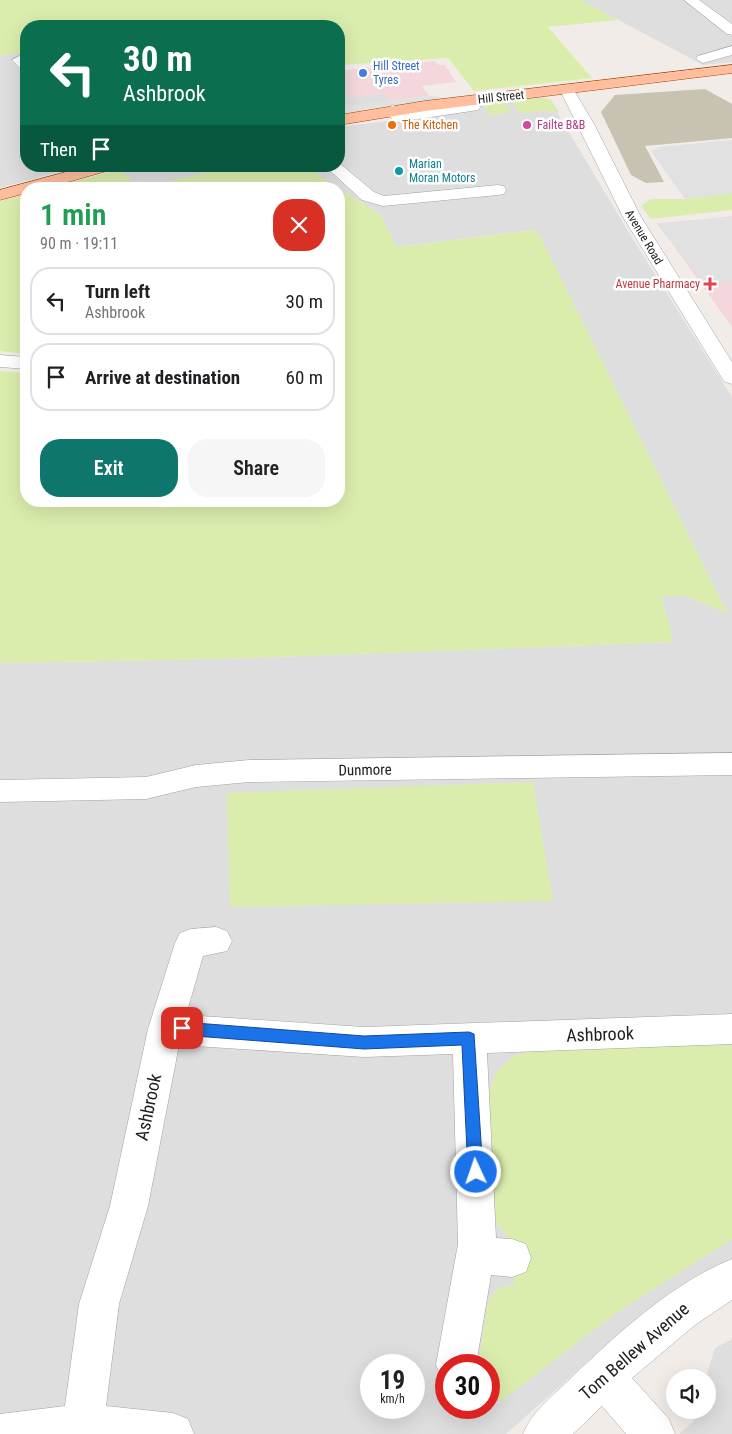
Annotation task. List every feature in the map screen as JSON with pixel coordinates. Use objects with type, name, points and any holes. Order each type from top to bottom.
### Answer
[{"type":"main road","name":"Hill Street","points":[[345,119],[393,110],[732,69]]},
{"type":"main road","points":[[48,182],[86,172]]},
{"type":"main road","points":[[0,195],[20,190]]},
{"type":"street","points":[[691,0],[732,31]]},
{"type":"street","points":[[703,59],[732,50]]},
{"type":"street","points":[[576,107],[583,96],[604,85]]},
{"type":"street","name":"Avenue Road","points":[[567,90],[632,217],[732,378]]},
{"type":"street","points":[[393,110],[398,117],[473,108]]},
{"type":"street","points":[[340,172],[368,196],[383,201],[498,190]]},
{"type":"street","points":[[0,361],[20,363]]},
{"type":"street","name":"Dunmore","points":[[0,792],[146,788],[196,776],[249,771],[732,764]]},
{"type":"street","points":[[164,1029],[191,943],[216,941]]},
{"type":"street","name":"Ashbrook","points":[[82,1425],[99,1304],[129,1206],[164,1029],[364,1042],[732,1029]]},
{"type":"street","points":[[458,1354],[475,1254],[476,1172],[469,1038]]},
{"type":"street","points":[[475,1254],[512,1258]]},
{"type":"street","name":"Tom Bellew Avenue","points":[[544,1434],[602,1374],[695,1299],[732,1278]]},
{"type":"street","points":[[602,1374],[654,1434]]},
{"type":"street","points":[[2,1434],[82,1425],[173,1434]]},
{"type":"shaded area","points":[[581,0],[732,0],[732,62],[703,65]]},
{"type":"shaded area","points":[[20,52],[20,172],[58,172],[0,188],[0,56]]},
{"type":"shaded area","points":[[434,61],[439,65],[445,65],[456,82],[422,86],[429,96],[390,101],[384,94],[347,97],[345,95],[345,70]]},
{"type":"shaded area","points":[[705,89],[732,104],[732,138],[645,146],[664,182],[646,183],[631,175],[601,112],[615,95]]},
{"type":"shaded area","points":[[384,94],[390,101],[345,107],[345,95],[347,97]]},
{"type":"shaded area","points":[[431,96],[443,98],[345,113],[345,107]]},
{"type":"shaded area","points":[[541,97],[551,100],[631,236],[732,397],[732,1259],[618,1335],[506,1434],[0,1434],[0,663],[220,659],[673,642],[661,596],[686,596],[727,613],[540,236],[533,230],[396,247],[380,214],[345,193],[345,182],[327,182],[315,172],[345,172],[345,126],[470,111],[482,103]]},
{"type":"shaded area","points":[[732,140],[732,193],[685,199],[651,151],[659,147]]},
{"type":"shaded area","points":[[121,172],[209,172],[167,182],[134,182]]},
{"type":"shaded area","points":[[732,216],[732,327],[658,224]]},
{"type":"shaded area","points":[[732,217],[732,282],[705,284],[656,223]]},
{"type":"shaded area","points":[[732,1339],[732,1434],[679,1434],[694,1419],[716,1419],[716,1369],[708,1369],[715,1348]]},
{"type":"green space","points":[[0,0],[581,0],[618,20],[548,27],[592,78],[474,91],[448,58],[345,65],[345,20],[20,20],[20,52],[0,56]]},
{"type":"green space","points":[[545,98],[551,100],[559,112],[550,113],[548,110],[520,113],[511,100]]},
{"type":"green space","points":[[503,101],[512,112],[490,115],[482,103]]},
{"type":"green space","points":[[111,172],[121,172],[134,182],[72,182]]},
{"type":"green space","points":[[209,172],[315,172],[329,182],[167,182]]},
{"type":"green space","points":[[345,193],[380,214],[397,247],[534,230],[540,236],[727,613],[686,596],[661,596],[674,642],[220,659],[0,663],[0,371],[20,373],[20,507],[345,507]]},
{"type":"green space","points":[[732,193],[732,210],[651,219],[641,206],[651,199],[685,199]]},
{"type":"green space","points":[[20,196],[20,353],[0,351],[0,201]]},
{"type":"green space","points":[[533,782],[553,901],[230,907],[227,793]]},
{"type":"green space","points":[[732,1045],[732,1239],[613,1315],[502,1401],[500,1400],[500,1354],[480,1354],[488,1303],[498,1287],[514,1286],[518,1240],[509,1239],[496,1222],[488,1098],[495,1077],[504,1064],[519,1055],[539,1048]]},
{"type":"place","name":"Hill Street Tyres","points":[[363,73]]},
{"type":"place","name":"The Kitchen","points":[[392,125]]},
{"type":"place","name":"Failte B&B","points":[[527,125]]},
{"type":"place","name":"Marian Moran Motors","points":[[399,171]]},
{"type":"place","name":"Avenue Pharmacy","points":[[710,284]]},
{"type":"route","points":[[182,1028],[364,1042],[469,1038],[476,1172]]}]
